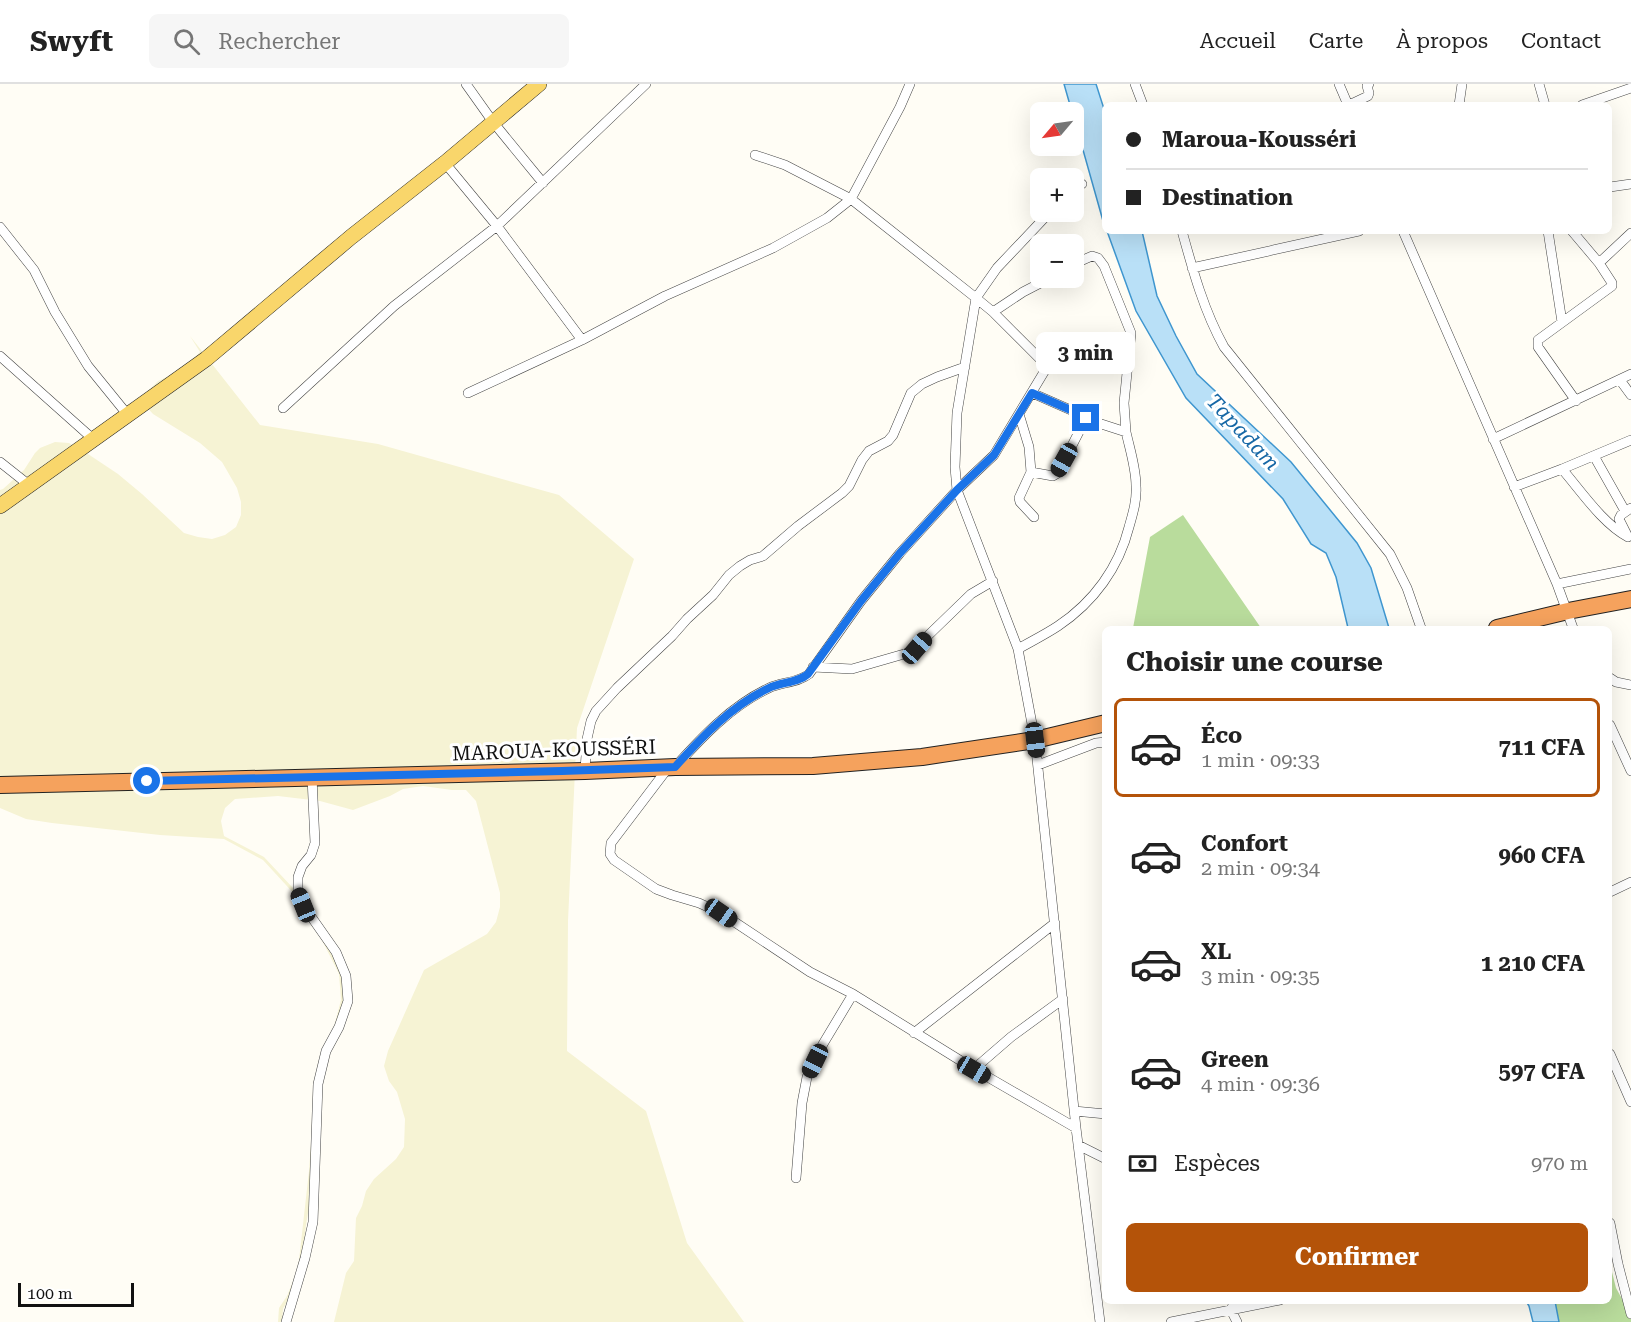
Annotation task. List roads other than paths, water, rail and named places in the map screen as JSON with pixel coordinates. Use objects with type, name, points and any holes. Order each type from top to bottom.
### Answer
[{"type":"highway","points":[[1505,626],[1631,599]]},
{"type":"highway","name":"MAROUA-KOUSSÉRI","points":[[0,785],[813,766],[922,757],[1035,740],[1102,724]]},
{"type":"main road","points":[[0,506],[221,346],[539,84]]},
{"type":"street","points":[[466,84],[493,122],[543,183]]},
{"type":"street","points":[[284,408],[394,306],[497,226],[646,84]]},
{"type":"street","points":[[468,393],[582,340],[665,296],[773,248],[827,218],[851,199],[910,84]]},
{"type":"street","points":[[1135,84],[1142,102]]},
{"type":"street","points":[[1339,84],[1348,102]]},
{"type":"street","points":[[1355,102],[1368,96],[1367,86],[1369,84]]},
{"type":"street","points":[[1459,102],[1462,84]]},
{"type":"street","points":[[1539,84],[1544,102]]},
{"type":"street","points":[[1591,102],[1631,88]]},
{"type":"street","points":[[755,155],[785,165],[851,199],[993,312],[1040,359],[1044,365],[1044,372],[994,455],[957,490],[900,553],[805,677],[768,688],[736,708],[703,737],[672,768],[611,843],[610,854],[614,860],[656,889],[721,913],[810,972],[853,994],[974,1070],[1076,1128]]},
{"type":"street","points":[[445,162],[497,226],[582,340]]},
{"type":"street","points":[[1612,187],[1631,184]]},
{"type":"street","points":[[1040,222],[996,268],[976,298],[957,413],[955,467],[957,490],[1018,648],[1035,740],[1074,1111],[1100,1322]]},
{"type":"street","points":[[0,227],[34,270],[55,312],[88,366],[127,414]]},
{"type":"street","points":[[1599,263],[1631,233]]},
{"type":"street","points":[[1183,234],[1212,324],[1224,347],[1390,554],[1407,588],[1420,626]]},
{"type":"street","points":[[1192,268],[1345,234]]},
{"type":"street","points":[[1404,234],[1557,584],[1572,626]]},
{"type":"street","points":[[1548,234],[1562,322]]},
{"type":"street","points":[[1575,234],[1599,263],[1612,286],[1538,340],[1538,347],[1576,401]]},
{"type":"street","points":[[1018,648],[1059,625],[1082,607],[1105,580],[1124,548],[1136,503],[1136,485],[1126,432],[1124,403],[1131,333],[1104,266],[1098,258],[1092,256],[1084,260]]},
{"type":"street","points":[[993,312],[1031,288]]},
{"type":"street","points":[[0,356],[93,439]]},
{"type":"street","points":[[585,771],[587,739],[591,721],[596,711],[617,688],[713,595],[729,575],[750,560],[772,550],[798,526],[849,486],[869,451],[888,441],[893,435],[911,393],[922,384],[965,367]]},
{"type":"street","points":[[1493,439],[1631,374]]},
{"type":"street","points":[[1620,380],[1631,395]]},
{"type":"street","points":[[1032,393],[1086,418],[1126,432]]},
{"type":"street","points":[[1019,414],[1029,447],[1031,472],[1019,498],[1034,517]]},
{"type":"street","points":[[1031,472],[1053,476],[1058,473],[1086,418]]},
{"type":"street","points":[[1514,488],[1631,440]]},
{"type":"street","points":[[1594,456],[1628,510],[1619,519],[1630,539]]},
{"type":"street","points":[[0,462],[29,485]]},
{"type":"street","points":[[1562,469],[1601,515],[1630,539]]},
{"type":"street","points":[[1557,584],[1631,569]]},
{"type":"street","points":[[813,667],[852,669],[911,652],[971,594],[993,581]]},
{"type":"street","points":[[1612,679],[1631,685]]},
{"type":"street","points":[[1612,731],[1631,771]]},
{"type":"street","points":[[1038,765],[1102,742]]},
{"type":"street","points":[[286,1322],[313,1222],[318,1084],[326,1051],[339,1026],[348,1001],[346,976],[336,952],[303,905],[298,891],[298,877],[315,843],[312,777]]},
{"type":"street","points":[[1612,891],[1631,882]]},
{"type":"street","points":[[914,1033],[1055,923]]},
{"type":"street","points":[[796,1178],[802,1103],[807,1077],[823,1044],[853,994]]},
{"type":"street","points":[[974,1070],[1011,1038],[1063,999]]},
{"type":"street","points":[[1612,1059],[1631,1102]]},
{"type":"street","points":[[1074,1111],[1102,1114]]},
{"type":"street","points":[[1078,1145],[1102,1157]]},
{"type":"street","points":[[1612,1234],[1630,1308]]},
{"type":"street","points":[[1231,1310],[1233,1304]]},
{"type":"street","points":[[1171,1322],[1260,1304]]},
{"type":"street","points":[[1231,1310],[1238,1322]]},
{"type":"water","points":[[1064,84],[1096,84],[1102,103],[1102,217],[1084,153],[1084,102],[1069,102]]},
{"type":"water","name":"Tapadam","points":[[1108,234],[1143,234],[1157,296],[1197,374],[1291,462],[1357,543],[1371,568],[1388,626],[1348,626],[1336,577],[1326,553],[1311,544],[1283,499],[1186,398],[1136,311]]},
{"type":"water","points":[[1528,1304],[1556,1304],[1559,1322],[1533,1322]]}]
